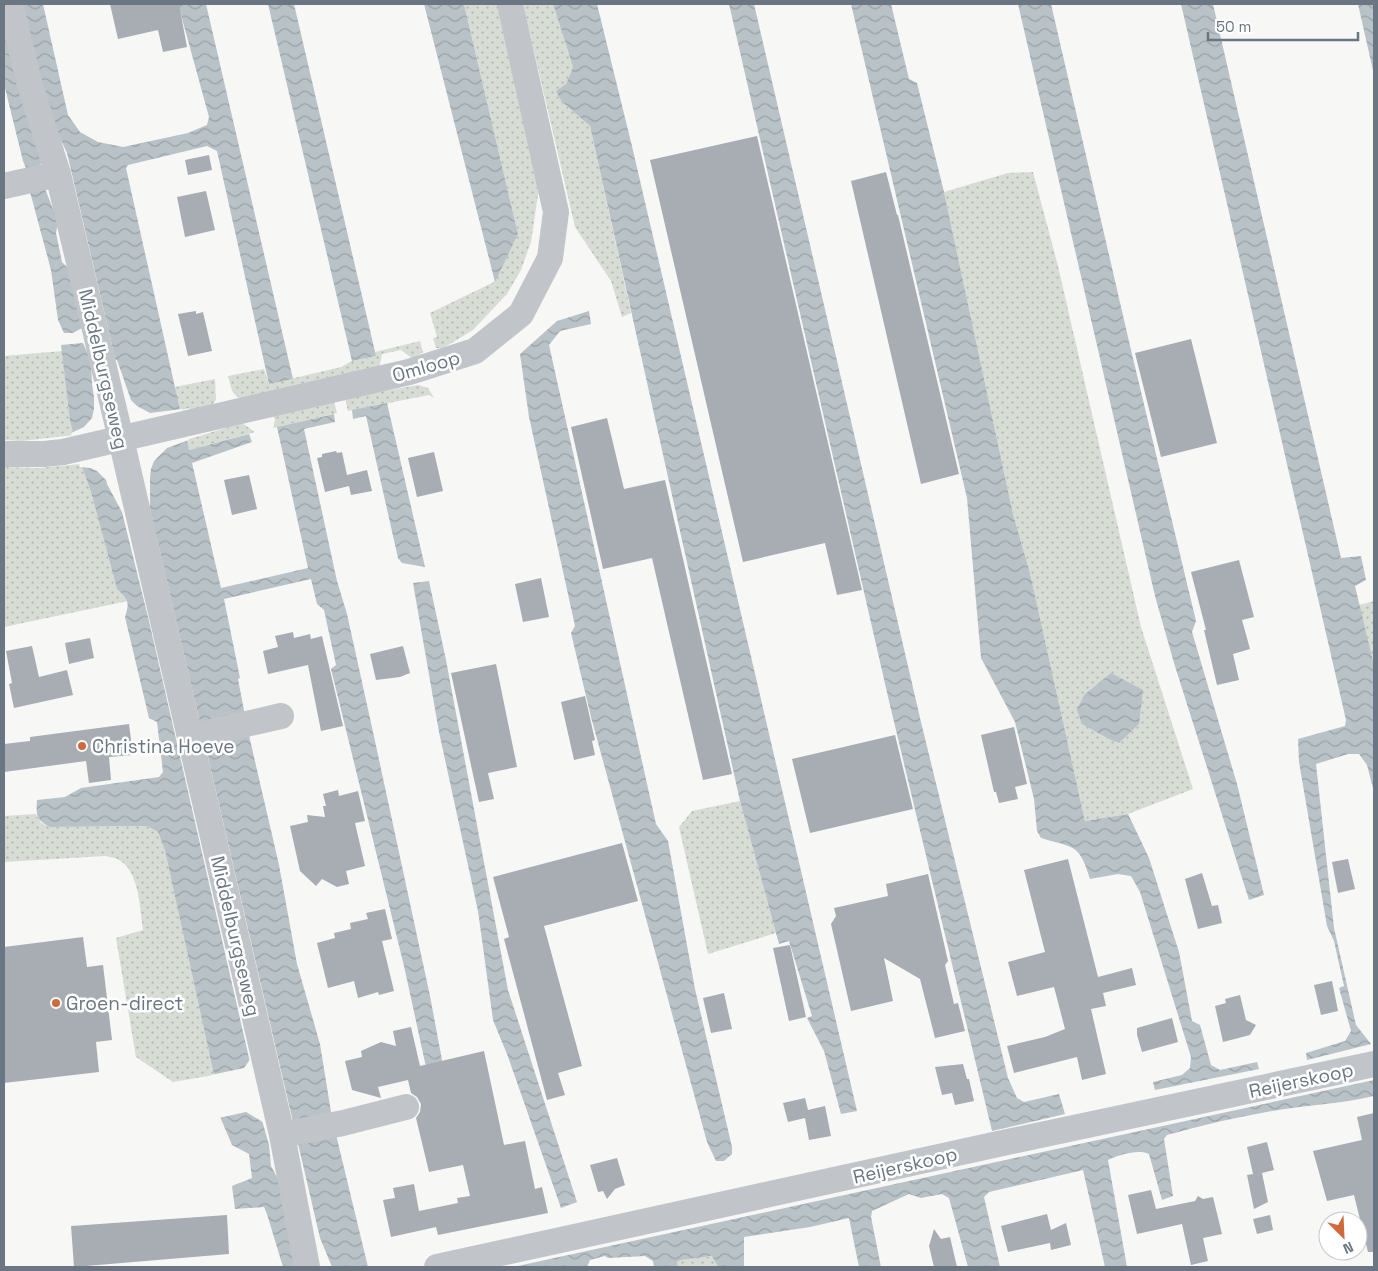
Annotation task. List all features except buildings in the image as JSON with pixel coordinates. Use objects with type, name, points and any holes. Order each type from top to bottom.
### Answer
[{"type":"street","name":"Middelburgseweg","points":[[10,4],[30,85],[58,174],[190,737],[288,1134],[307,1267]]},
{"type":"street","name":"Omloop","points":[[4,454],[64,452],[409,372],[475,351],[521,314],[550,258],[556,212],[510,4]]},
{"type":"street","points":[[4,186],[58,174]]},
{"type":"street","points":[[190,737],[281,716]]},
{"type":"street","name":"Reijerskoop","points":[[437,1267],[1374,1064]]},
{"type":"street","points":[[288,1134],[343,1123],[406,1107]]},
{"type":"shaded area","points":[[464,4],[499,4],[540,181],[531,242],[521,270],[507,294],[473,330],[443,348],[436,348],[433,338],[437,337],[430,313],[494,282],[518,234]]},
{"type":"shaded area","points":[[523,4],[553,4],[573,67],[566,84],[562,102],[590,126],[631,313],[622,317],[611,281],[575,227]]},
{"type":"shaded area","points":[[1033,172],[1058,266],[1141,627],[1193,789],[1128,814],[1085,821],[1030,573],[1013,514],[944,192],[1008,173]]},
{"type":"shaded area","points":[[420,341],[423,352],[413,359],[401,350],[382,354],[379,369],[245,400],[235,394],[231,388],[228,376],[264,369],[269,384],[341,367],[352,361],[376,356],[375,352]]},
{"type":"shaded area","points":[[62,351],[70,421],[74,435],[22,441],[4,440],[4,356]]},
{"type":"shaded area","points":[[215,379],[216,400],[210,407],[190,411],[189,408],[179,411],[175,387]]},
{"type":"shaded area","points":[[418,385],[428,388],[434,398],[429,395],[348,411],[345,398]]},
{"type":"shaded area","points":[[334,401],[337,413],[273,428],[275,420],[273,416]]},
{"type":"shaded area","points":[[242,423],[255,432],[189,450],[186,440]]},
{"type":"shaded area","points":[[81,464],[91,492],[117,589],[128,601],[4,627],[4,467],[39,468]]},
{"type":"shaded area","points":[[1374,601],[1374,665],[1359,605]]},
{"type":"shaded area","points":[[740,801],[776,933],[708,954],[679,827],[692,811]]},
{"type":"shaded area","points":[[36,814],[41,823],[50,827],[147,826],[158,832],[165,851],[214,1075],[173,1082],[136,1057],[116,938],[143,930],[134,880],[124,864],[115,858],[105,856],[4,862],[4,816]]},
{"type":"shaded area","points":[[712,1256],[718,1267],[678,1267],[677,1262],[681,1260]]},
{"type":"water","points":[[17,4],[43,4],[68,115],[80,132],[98,142],[123,147],[188,133],[207,125],[209,117],[178,4],[206,4],[293,379],[269,384],[217,151],[207,146],[128,165],[126,168],[189,450],[249,434],[252,442],[192,463],[221,588],[308,568],[277,427],[334,414],[335,422],[304,429],[337,581],[347,614],[430,996],[457,1140],[431,1090],[404,966],[331,669],[336,665],[324,610],[317,604],[311,579],[224,599],[240,678],[238,679],[248,731],[279,865],[297,964],[320,1044],[332,1118],[368,1267],[332,1267],[320,1238],[149,504],[150,470],[135,406],[131,402],[115,358],[67,153],[54,125]]},
{"type":"water","points":[[268,4],[294,4],[376,356],[352,361]]},
{"type":"water","points":[[424,4],[464,4],[518,234],[495,282]]},
{"type":"water","points":[[553,4],[597,4],[631,142],[857,1111],[841,1114],[824,1051],[807,1018],[812,1016],[789,941],[779,944],[740,801],[590,126],[562,102],[556,91],[566,84],[573,67]]},
{"type":"water","points":[[729,4],[754,4],[921,722],[1008,1078],[1017,1098],[1024,1102],[1059,1094],[1065,1114],[992,1131],[889,701]]},
{"type":"water","points":[[851,4],[891,4],[909,79],[917,83],[944,192],[1013,514],[1030,573],[1085,821],[1128,814],[1149,858],[1179,952],[1192,1021],[1200,1025],[1211,1065],[1220,1070],[1257,1062],[1259,1069],[1155,1090],[1153,1082],[1182,1075],[1190,1068],[1191,1057],[1140,892],[1131,876],[1118,874],[1090,879],[1082,859],[1074,849],[1041,838],[1037,831],[1034,799],[1015,722],[981,658],[967,498]]},
{"type":"water","points":[[1018,4],[1051,4],[1196,621],[1192,632],[1237,784],[1264,895],[1249,900],[1174,663],[1155,596]]},
{"type":"water","points":[[1181,4],[1213,4],[1341,558],[1361,556],[1366,580],[1355,586],[1374,665],[1374,792],[1367,765],[1359,754],[1348,754],[1316,764],[1334,928],[1356,1025],[1371,1044],[1307,1060],[1306,1053],[1345,1041],[1351,1031],[1339,988],[1344,986],[1334,941],[1327,926],[1299,762],[1298,739],[1345,726],[1346,720]]},
{"type":"water","points":[[1358,4],[1374,4],[1374,75]]},
{"type":"water","points":[[4,14],[42,163],[27,171],[4,84]]},
{"type":"water","points":[[44,186],[58,222],[56,233],[62,262],[71,271],[82,328],[73,333],[64,333],[58,320],[51,270],[29,188]]},
{"type":"water","points":[[589,311],[591,324],[560,331],[549,345],[656,824],[668,841],[695,989],[732,1147],[732,1154],[724,1161],[716,1161],[707,1142],[591,717],[571,633],[575,626],[529,417],[520,354],[557,321]]},
{"type":"water","points":[[83,343],[91,361],[92,384],[107,484],[122,512],[149,621],[249,1058],[254,1092],[269,1145],[271,1166],[279,1181],[298,1267],[283,1267],[264,1207],[235,1209],[232,1186],[252,1178],[249,1154],[232,1145],[221,1119],[214,1075],[165,851],[158,832],[147,826],[50,827],[39,819],[37,813],[37,800],[65,797],[81,788],[159,777],[163,772],[157,722],[149,718],[125,617],[128,604],[124,596],[117,589],[70,421],[61,345]]},
{"type":"water","points":[[387,403],[425,567],[402,563],[398,558],[366,416],[353,419],[352,410]]},
{"type":"water","points":[[429,581],[446,660],[508,990],[577,1202],[561,1208],[507,1054],[493,1020],[478,911],[439,732],[413,583]]},
{"type":"water","points":[[1111,673],[1143,690],[1139,724],[1119,743],[1082,724],[1077,710],[1084,695]]},
{"type":"water","points":[[1374,1080],[1374,1096],[1259,1113],[1167,1135],[1164,1139],[1173,1196],[1162,1200],[1149,1154],[1134,1152],[1108,1160],[1127,1267],[1105,1267],[1083,1170],[989,1192],[984,1197],[1000,1267],[968,1267],[949,1198],[942,1194],[921,1198],[909,1194],[872,1211],[871,1217],[881,1267],[859,1267],[849,1218],[810,1227],[744,1237],[744,1267],[718,1267],[712,1256],[681,1260],[677,1262],[678,1267],[654,1267],[653,1261],[645,1256],[608,1258],[605,1256],[590,1260],[587,1267],[513,1267]]},
{"type":"pier","points":[[117,360],[131,400],[137,406],[150,413],[182,409],[189,440],[167,448],[154,461],[150,478],[150,509],[146,504],[148,470],[133,407],[129,403],[113,361]]},
{"type":"pier","points":[[94,383],[109,483],[97,471],[80,467],[71,433],[84,427],[92,418]]},
{"type":"pier","points":[[251,1058],[257,1092],[266,1124],[246,1112],[219,1118],[211,1075],[244,1068]]},
{"type":"place","name":"Christina Hoeve","points":[[82,746]]},
{"type":"place","name":"Groen-direct","points":[[56,1003]]}]
